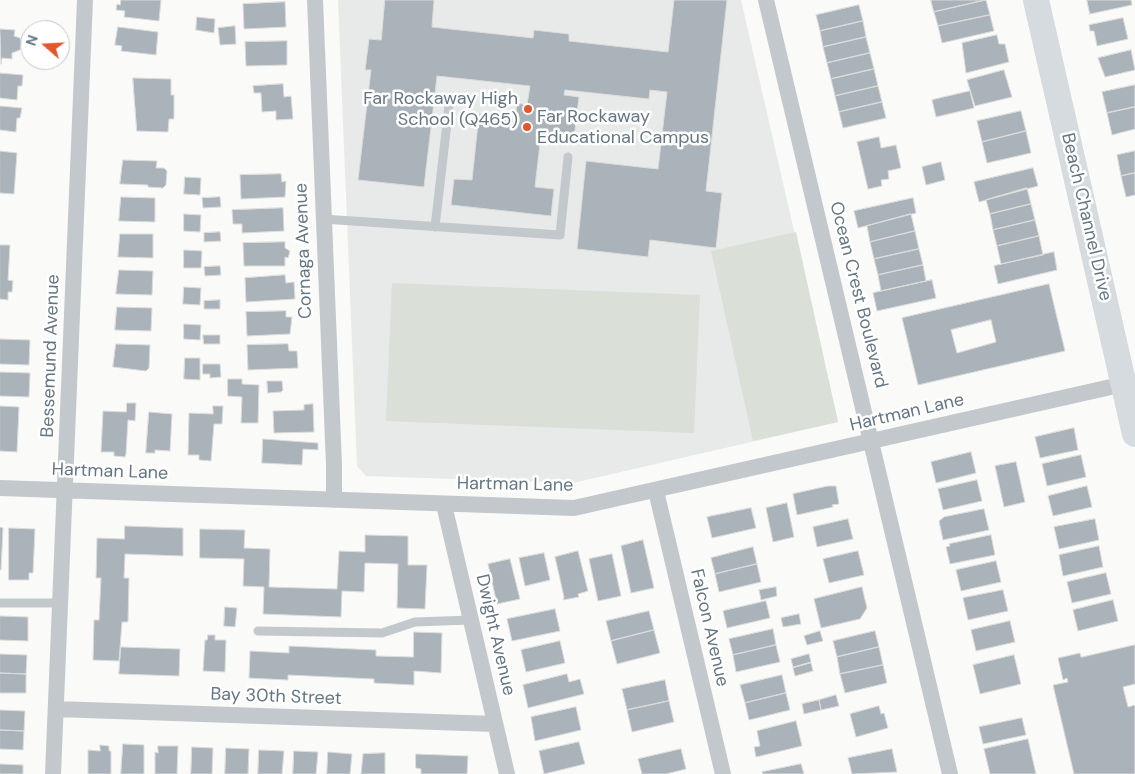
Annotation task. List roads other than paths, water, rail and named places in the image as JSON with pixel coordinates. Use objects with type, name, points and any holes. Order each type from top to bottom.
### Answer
[{"type":"main road","name":"Beach Channel Drive","points":[[1036,0],[1129,383],[1135,434]]},
{"type":"street","name":"Bessemund Avenue","points":[[53,774],[85,0]]},
{"type":"street","name":"Cornaga Avenue","points":[[315,0],[334,500]]},
{"type":"street","name":"Ocean Crest Boulevard","points":[[766,0],[873,442],[950,774]]},
{"type":"street","name":"Hartman Lane","points":[[0,488],[574,508],[1129,383]]},
{"type":"street","name":"Falcon Avenue","points":[[656,490],[723,774]]},
{"type":"street","name":"Dwight Avenue","points":[[444,504],[506,774]]},
{"type":"street","name":"Bay 30th Street","points":[[56,710],[495,724]]},
{"type":"lane","points":[[434,227],[450,96]]},
{"type":"lane","points":[[323,220],[560,235],[568,157]]},
{"type":"lane","points":[[0,603],[60,603]]},
{"type":"lane","points":[[258,631],[382,633],[415,622],[471,620]]},
{"type":"place","name":"Far Rockaway High School (Q465)","points":[[528,109]]},
{"type":"place","name":"Far Rockaway Educational Campus","points":[[527,127]]}]
